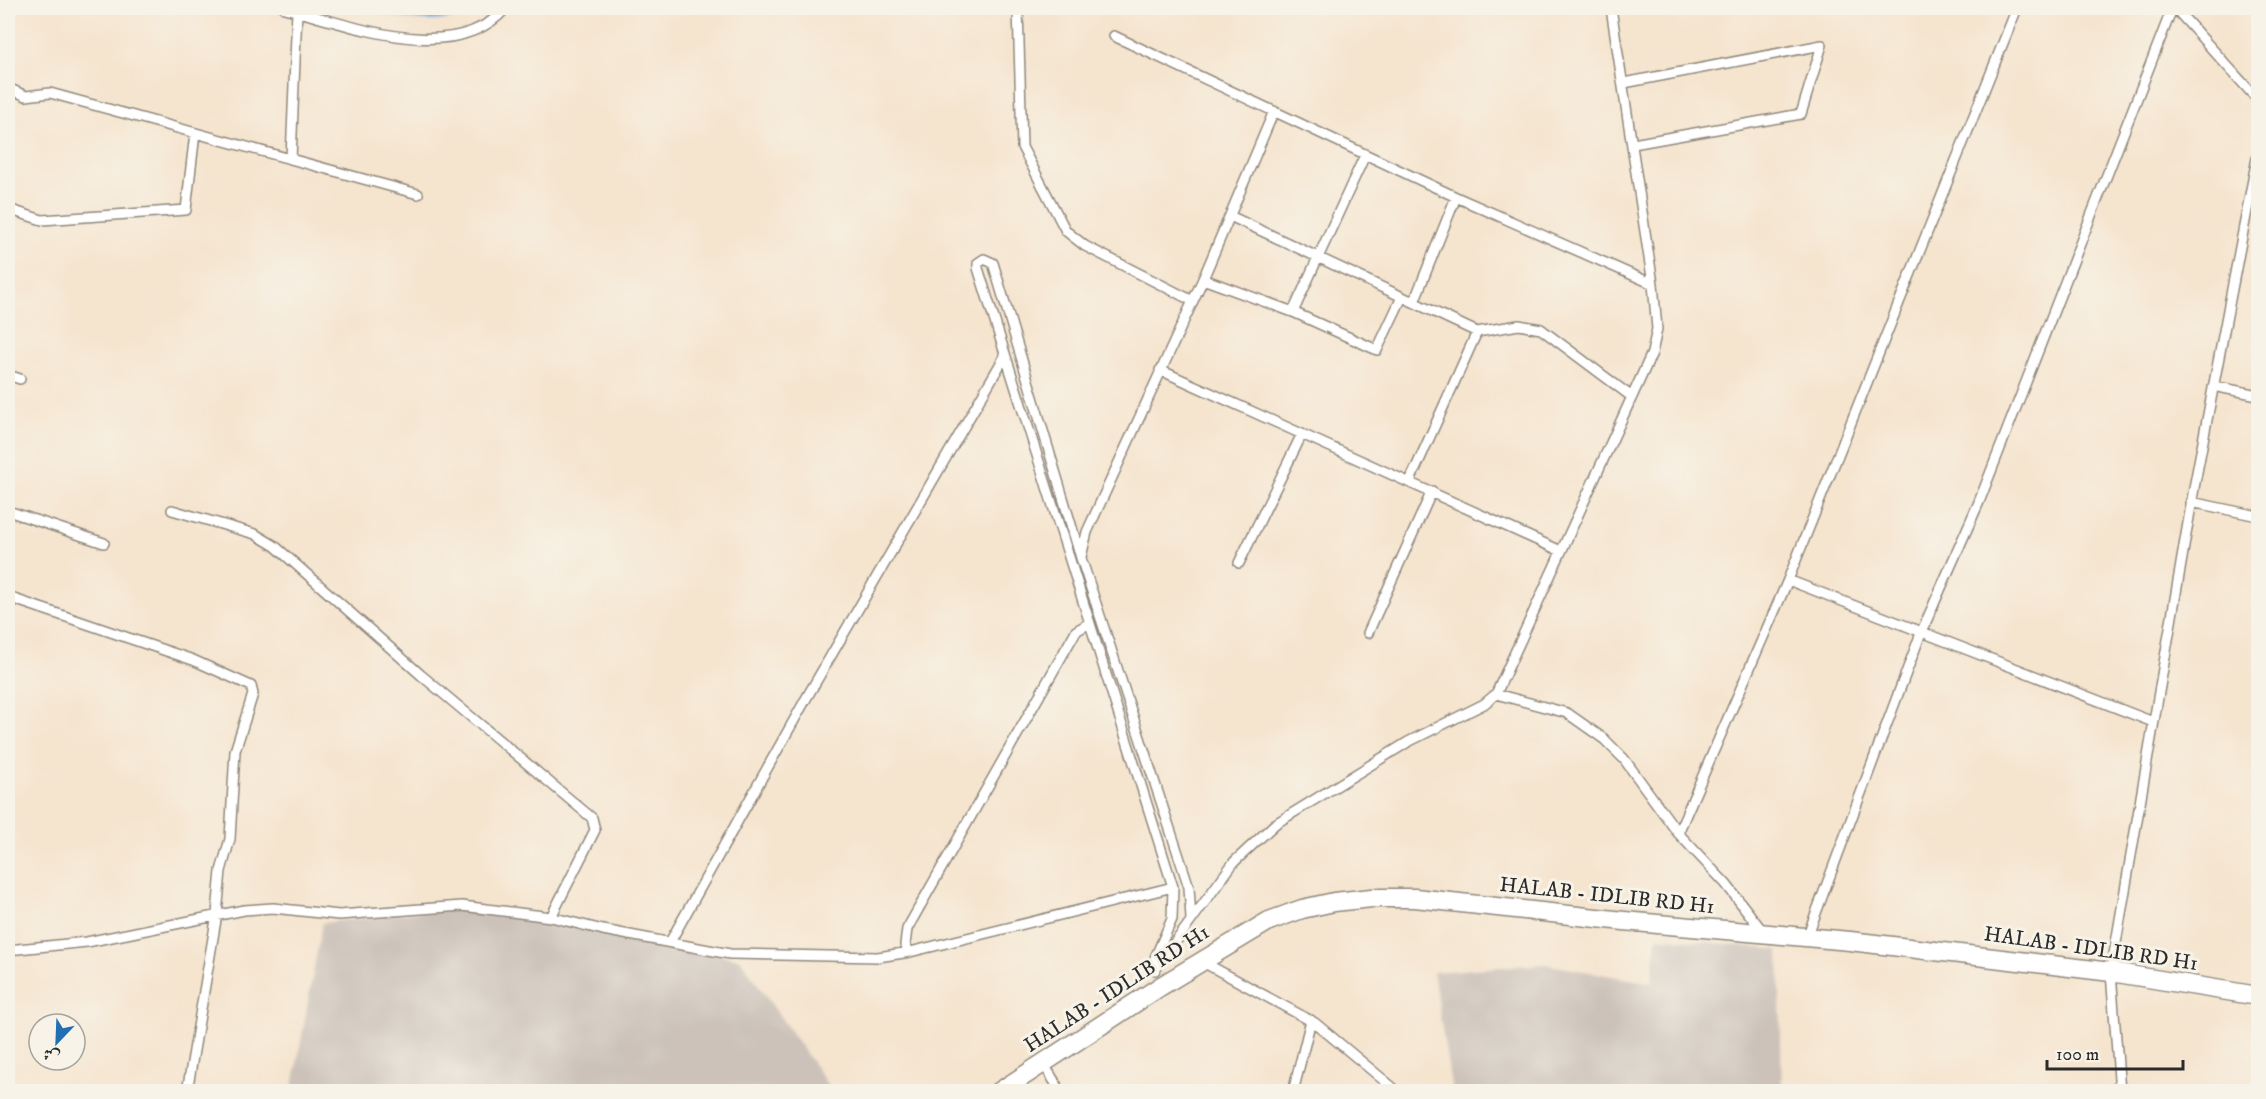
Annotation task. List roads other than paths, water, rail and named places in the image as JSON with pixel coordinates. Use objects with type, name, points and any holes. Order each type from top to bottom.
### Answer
[{"type":"highway","name":"HALAB - IDLIB RD H1","points":[[999,1092],[1043,1063],[1158,978],[1201,961],[1269,921],[1334,902],[1372,898],[1415,898],[1807,937],[2111,972],[2259,996]]},
{"type":"street","points":[[284,8],[407,39],[460,37],[499,15],[506,8]]},
{"type":"street","points":[[1018,8],[1022,147],[1066,231],[1084,246],[1191,300]]},
{"type":"street","points":[[1158,978],[1191,920],[1234,862],[1275,824],[1408,742],[1484,704],[1496,694],[1652,353],[1657,329],[1653,284],[1633,144],[1611,8]]},
{"type":"street","points":[[1678,833],[1788,580],[2017,8]]},
{"type":"street","points":[[1807,937],[1921,633],[1983,492],[2170,14],[2169,8]]},
{"type":"street","points":[[2175,8],[2259,100]]},
{"type":"street","points":[[291,159],[297,11]]},
{"type":"street","points":[[1114,36],[1456,197],[1653,284]]},
{"type":"street","points":[[1624,83],[1822,45],[1801,114],[1633,144]]},
{"type":"street","points":[[8,88],[26,96],[50,93],[418,194]]},
{"type":"street","points":[[1073,576],[1081,558],[1087,532],[1191,300],[1203,279],[1274,111]]},
{"type":"street","points":[[8,209],[42,220],[186,210],[195,133]]},
{"type":"street","points":[[2120,1092],[2111,972],[2191,502],[2259,153]]},
{"type":"street","points":[[1293,312],[1365,155]]},
{"type":"street","points":[[1414,302],[1456,197]]},
{"type":"street","points":[[1230,216],[1478,332],[1519,325],[1541,329],[1632,398]]},
{"type":"street","points":[[1158,978],[1155,958],[1173,912],[1173,887],[1088,624],[978,268],[980,261],[984,259],[993,263],[1081,558],[1189,887],[1191,920]]},
{"type":"street","points":[[1203,279],[1293,312],[1377,350],[1401,297]]},
{"type":"street","points":[[1410,481],[1478,332]]},
{"type":"street","points":[[670,942],[807,697],[1005,356]]},
{"type":"street","points":[[1160,370],[1561,551]]},
{"type":"street","points":[[8,375],[20,379]]},
{"type":"street","points":[[2213,386],[2259,395]]},
{"type":"street","points":[[1239,563],[1302,434]]},
{"type":"street","points":[[1368,633],[1432,491]]},
{"type":"street","points":[[2191,502],[2259,516]]},
{"type":"street","points":[[172,510],[255,534],[275,546],[421,675],[592,818],[595,830],[551,917]]},
{"type":"street","points":[[8,511],[104,543]]},
{"type":"street","points":[[1788,580],[2153,722]]},
{"type":"street","points":[[8,597],[193,660],[251,686],[252,694],[234,760],[234,801],[230,839],[220,871],[217,914],[187,1092]]},
{"type":"street","points":[[910,952],[905,945],[907,929],[1076,631],[1088,624]]},
{"type":"street","points":[[1496,694],[1567,714],[1587,725],[1624,759],[1678,833],[1726,884],[1764,934]]},
{"type":"street","points":[[8,950],[87,942],[217,914],[273,908],[339,915],[462,906],[551,917],[603,930],[744,955],[878,957],[910,952],[1173,887]]},
{"type":"street","points":[[1201,961],[1311,1020],[1398,1092]]},
{"type":"street","points":[[1293,1092],[1311,1020]]},
{"type":"street","points":[[1043,1063],[1061,1092]]},
{"type":"waterway","points":[[378,8],[424,16],[446,15],[469,8]]}]
